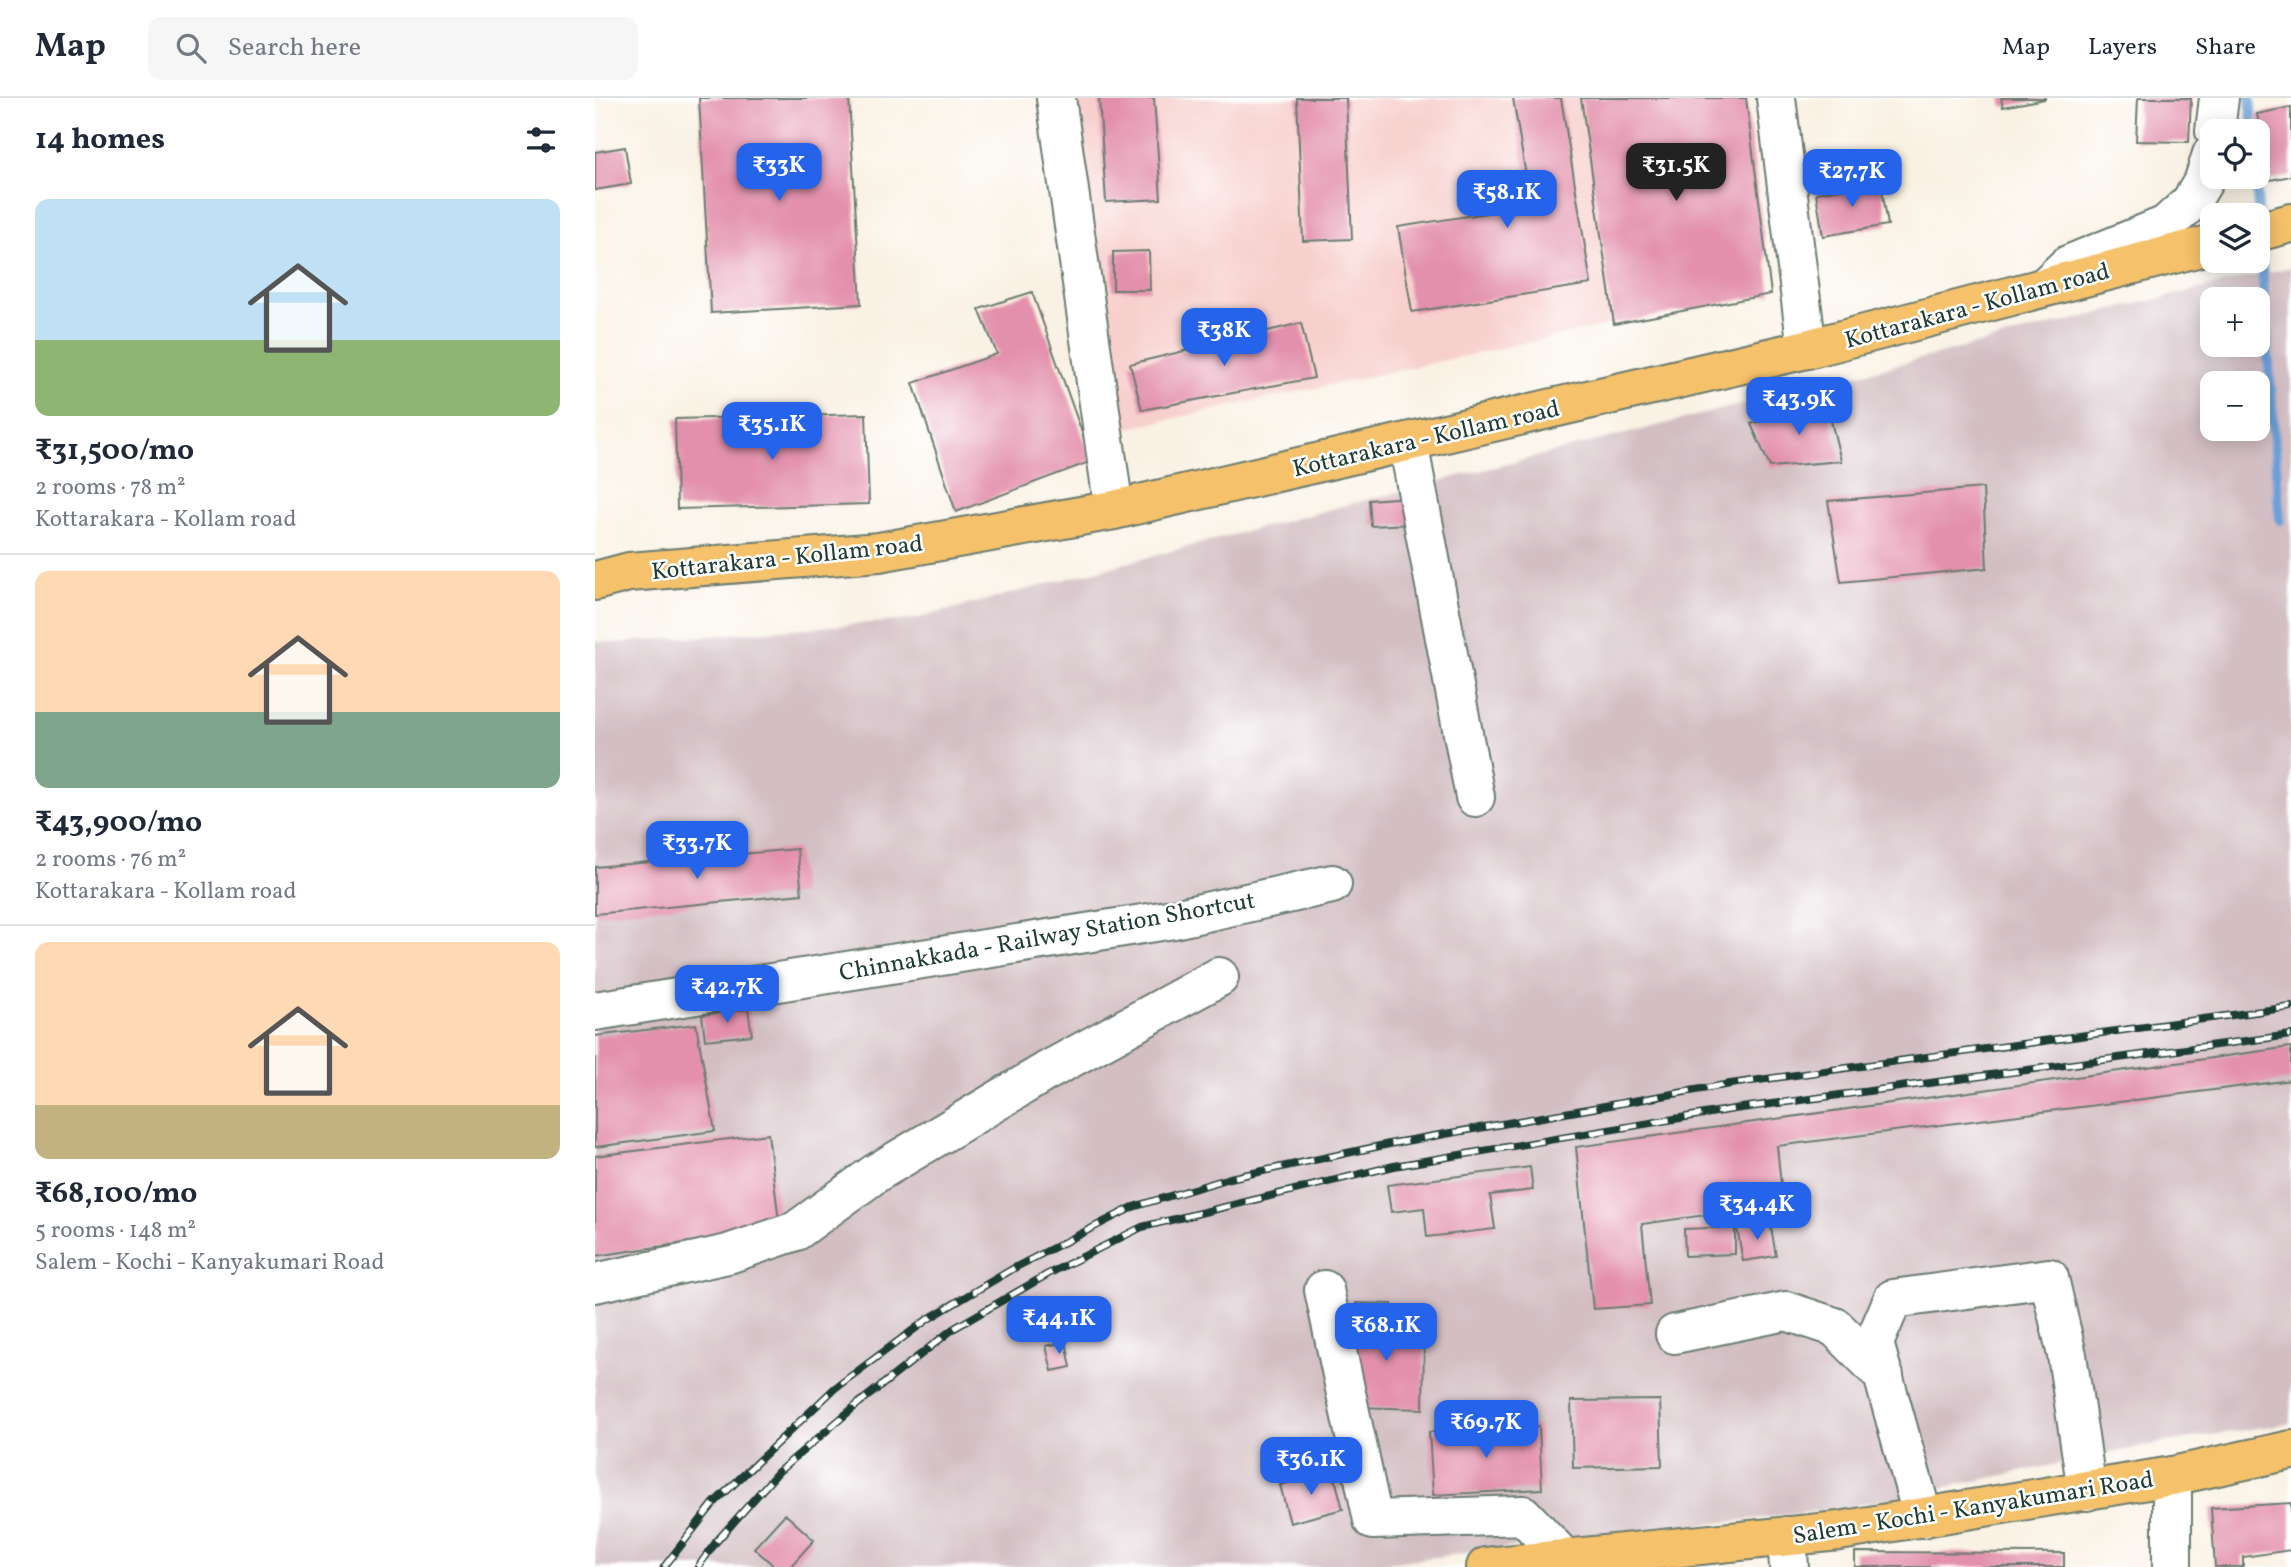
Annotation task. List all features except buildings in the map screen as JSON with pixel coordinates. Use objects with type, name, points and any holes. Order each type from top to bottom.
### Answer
[{"type":"main road","name":"Kottarakara - Kollam road","points":[[606,573],[879,552],[1114,510],[1807,349],[2200,247]]},
{"type":"main road","name":"Salem - Kochi - Kanyakumari Road","points":[[1486,1567],[1564,1558],[1788,1552],[1839,1531],[2172,1476],[2291,1450]]},
{"type":"street","points":[[1056,98],[1114,510]]},
{"type":"street","points":[[1776,98],[1807,349]]},
{"type":"street","points":[[2216,119],[2219,98]]},
{"type":"street","points":[[2046,287],[2068,265],[2166,225],[2191,202],[2200,187]]},
{"type":"street","points":[[1408,442],[1475,797]]},
{"type":"street","name":"Chinnakkada - Railway Station Shortcut","points":[[595,1011],[1174,919],[1332,884]]},
{"type":"street","points":[[595,1283],[728,1254],[796,1231],[876,1174],[1047,1071],[1219,977]]},
{"type":"street","points":[[1923,1518],[1874,1343],[1893,1299],[2049,1278],[2067,1354],[2087,1491]]},
{"type":"street","points":[[1324,1290],[1373,1520],[1523,1515],[1564,1558]]},
{"type":"street","points":[[1675,1334],[1786,1311],[1835,1327],[1884,1377]]},
{"type":"street","points":[[2172,1476],[2172,1567]]},
{"type":"shaded area","points":[[1075,98],[1581,98],[1614,324],[1120,430]]},
{"type":"shaded area","points":[[2291,267],[2291,1423],[2165,1442],[1844,1508],[1352,1567],[595,1567],[595,641],[613,643],[911,620],[1350,504],[2200,289],[2200,357],[2270,357],[2270,287],[2208,287]]},
{"type":"waterway","points":[[2250,98],[2252,119]]},
{"type":"waterway","points":[[2257,189],[2258,203]]},
{"type":"waterway","points":[[2262,273],[2280,520]]},
{"type":"railway","points":[[664,1567],[714,1503],[835,1388],[928,1319],[1016,1267],[1133,1207],[1230,1178],[1394,1143],[1730,1084],[2291,1007]]},
{"type":"railway","points":[[698,1567],[716,1542],[778,1472],[859,1403],[953,1329],[1048,1274],[1142,1227],[1394,1166],[1734,1109],[2291,1035]]}]
